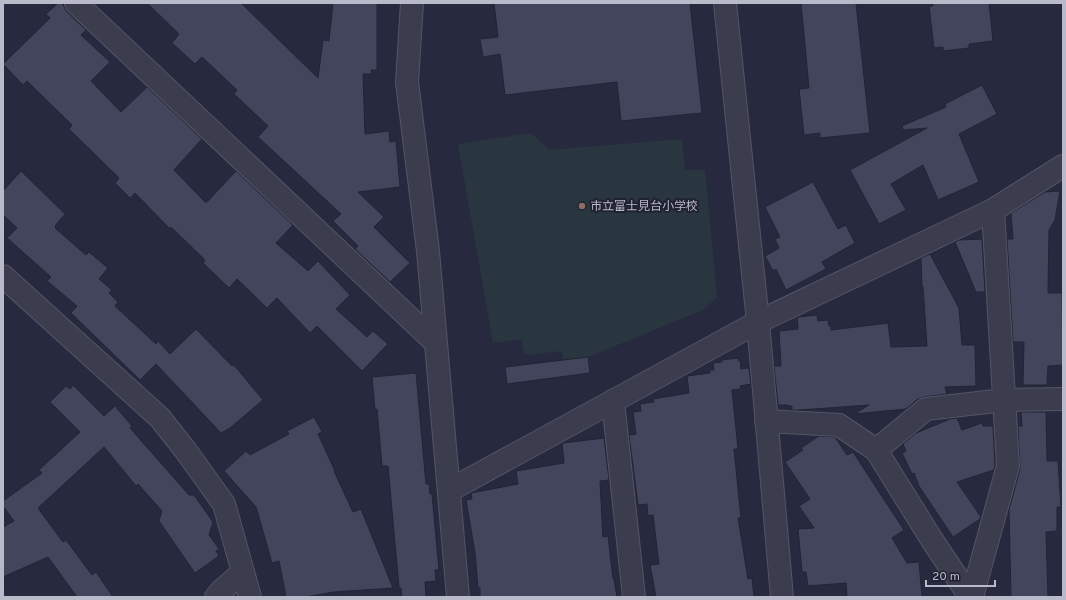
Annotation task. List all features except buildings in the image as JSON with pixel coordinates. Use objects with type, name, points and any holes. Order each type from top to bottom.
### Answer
[{"type":"street","points":[[76,3],[435,342]]},
{"type":"street","points":[[412,3],[407,82],[428,251],[435,342],[450,490],[458,597]]},
{"type":"street","points":[[725,3],[758,322],[782,597]]},
{"type":"street","points":[[450,490],[758,322],[993,210],[1063,166]]},
{"type":"street","points":[[971,597],[1008,466],[993,210]]},
{"type":"street","points":[[3,276],[160,418],[186,451],[224,504],[250,597]]},
{"type":"street","points":[[876,450],[926,409],[1004,400],[1063,399]]},
{"type":"street","points":[[613,401],[634,597]]},
{"type":"street","points":[[766,421],[839,425],[876,450],[932,540],[971,597]]},
{"type":"street","points":[[216,597],[243,572]]},
{"type":"shaded area","points":[[531,133],[549,150],[682,139],[685,170],[705,170],[717,297],[703,310],[564,367],[562,351],[525,355],[521,339],[493,343],[458,144]]},
{"type":"place","name":"市立富士見台小学校","points":[[582,206]]}]
